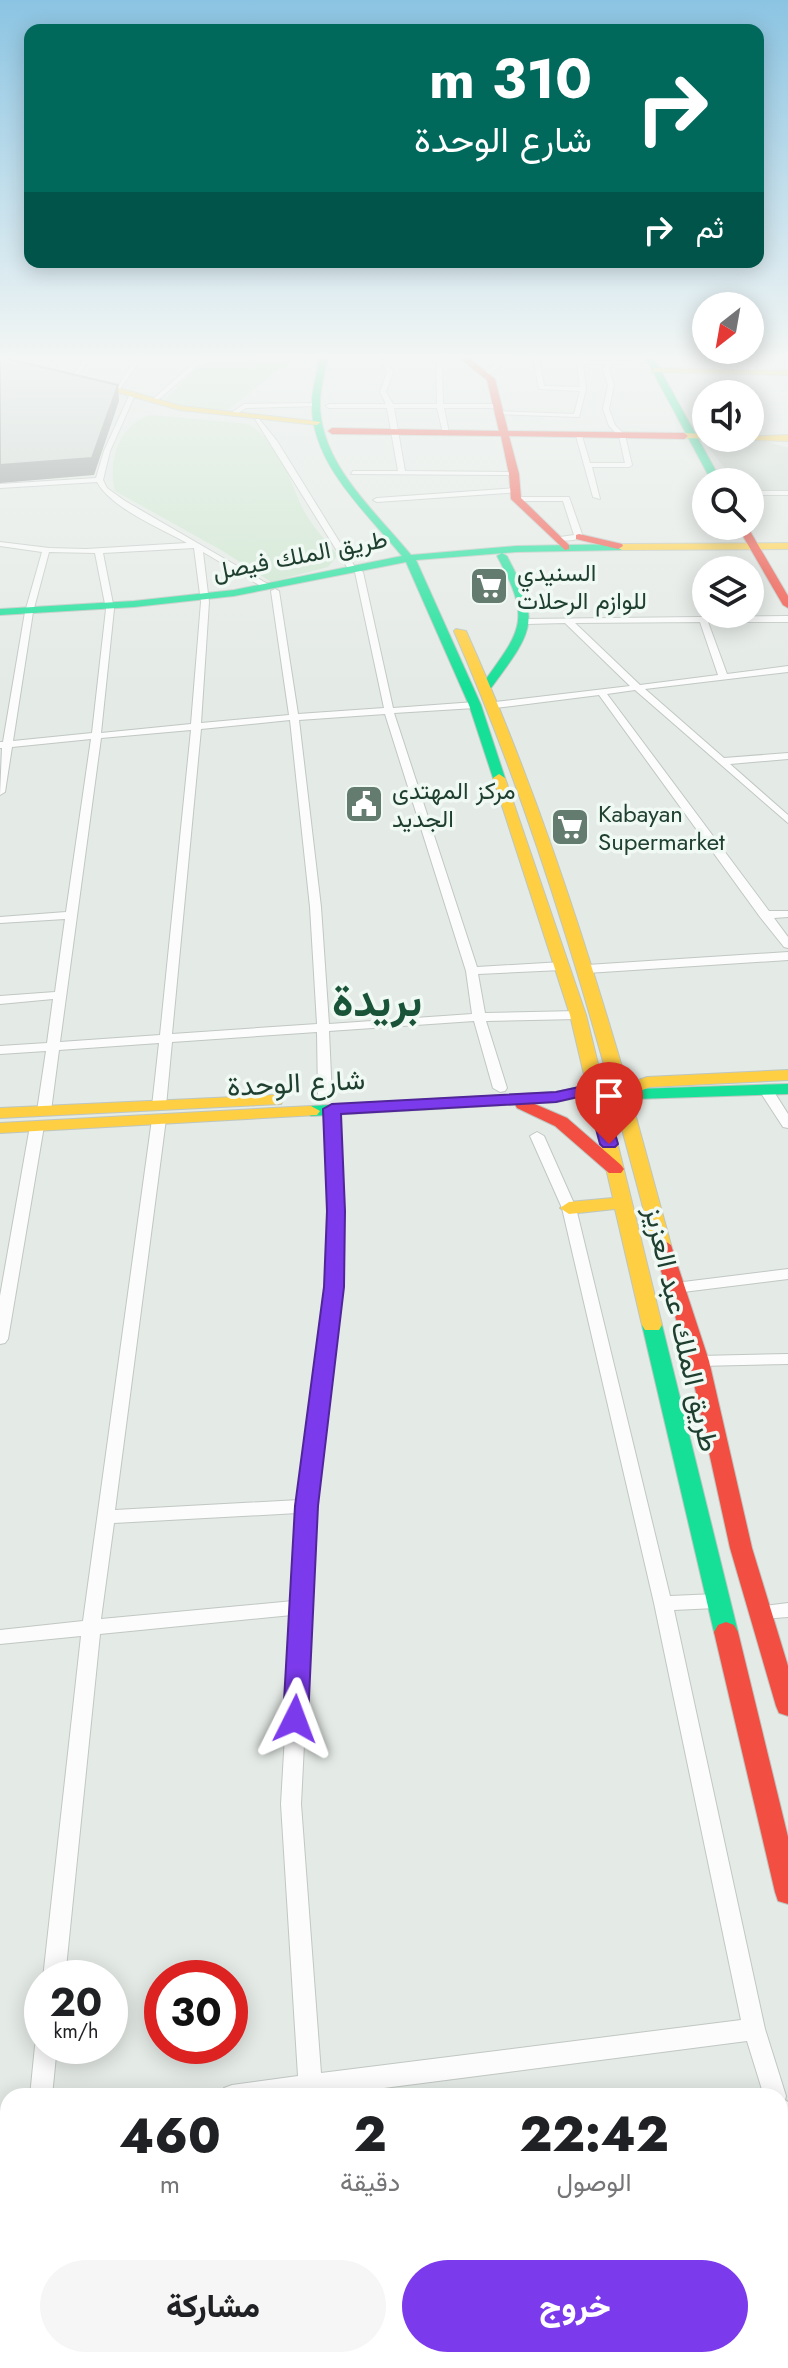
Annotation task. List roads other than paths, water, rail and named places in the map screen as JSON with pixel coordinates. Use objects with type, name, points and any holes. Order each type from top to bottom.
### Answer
[{"type":"main road","name":"طريق الملك عبد العزيز","points":[[335,466],[419,561],[475,705],[578,1015],[593,1089],[617,1171],[716,1601],[788,1892]]},
{"type":"main road","name":"طريق الملك عبد العزيز","points":[[348,466],[377,500],[419,561],[495,705],[587,969],[675,1288],[699,1361],[741,1548],[788,1706]]},
{"type":"main road","points":[[510,466],[515,488],[567,541]]},
{"type":"main road","points":[[750,540],[788,605]]},
{"type":"main road","name":"طريق الملك فيصل","points":[[0,615],[110,611],[205,599],[272,589],[355,569],[567,541],[618,546],[788,546]]},
{"type":"main road","name":"طريق الملك فيصل","points":[[419,561],[753,546]]},
{"type":"main road","points":[[487,686],[510,654],[527,621],[522,593],[502,556]]},
{"type":"main road","points":[[620,1093],[647,1082],[788,1075]]},
{"type":"main road","name":"شارع الوحدة","points":[[0,1128],[40,1118],[504,1094],[556,1097],[593,1089]]},
{"type":"main road","points":[[620,1093],[788,1089]]},
{"type":"main road","points":[[504,1094],[544,1110],[588,1143],[617,1171]]},
{"type":"main road","points":[[0,1113],[40,1118]]},
{"type":"main road","points":[[569,1208],[623,1203]]},
{"type":"street","points":[[103,466],[99,480],[104,489],[122,503],[272,589],[296,717],[324,1027],[336,1211],[334,1287],[307,1506],[291,1804],[311,2088]]},
{"type":"street","points":[[290,466],[355,569],[389,711],[472,971],[479,1017],[504,1094]]},
{"type":"street","points":[[401,466],[402,473]]},
{"type":"street","points":[[588,466],[597,497]]},
{"type":"street","points":[[353,473],[413,472],[566,499],[567,541]]},
{"type":"street","points":[[413,472],[417,495]]},
{"type":"street","points":[[0,486],[99,480]]},
{"type":"street","points":[[377,500],[515,488]]},
{"type":"street","points":[[764,493],[788,493]]},
{"type":"street","points":[[0,544],[23,544],[46,550],[198,545]]},
{"type":"street","points":[[56,1960],[91,1628],[159,1112],[196,727],[205,599],[198,545]]},
{"type":"street","points":[[0,792],[4,744],[28,614],[46,550]]},
{"type":"street","points":[[0,1339],[54,1046],[96,737],[110,611],[98,550]]},
{"type":"street","points":[[764,619],[788,619]]},
{"type":"street","points":[[527,621],[692,620]]},
{"type":"street","points":[[568,621],[638,688],[788,820]]},
{"type":"street","points":[[706,628],[723,676]]},
{"type":"street","points":[[495,705],[788,669]]},
{"type":"street","points":[[602,693],[788,945]]},
{"type":"street","points":[[4,744],[296,717],[475,705]]},
{"type":"street","points":[[724,761],[785,757]]},
{"type":"street","points":[[764,915],[788,914]]},
{"type":"street","points":[[0,920],[72,915]]},
{"type":"street","points":[[587,969],[788,956]]},
{"type":"street","points":[[472,971],[562,966]]},
{"type":"street","points":[[0,1000],[61,995]]},
{"type":"street","points":[[0,1050],[479,1017],[578,1015]]},
{"type":"street","points":[[766,1090],[788,1124]]},
{"type":"street","points":[[537,1136],[569,1208],[663,1603],[754,2029],[772,2088]]},
{"type":"street","points":[[675,1288],[788,1274]]},
{"type":"street","points":[[699,1361],[788,1359]]},
{"type":"street","points":[[108,1517],[307,1506]]},
{"type":"street","points":[[663,1603],[716,1601]]},
{"type":"street","points":[[0,1637],[301,1607]]},
{"type":"street","points":[[761,1612],[788,1610]]},
{"type":"street","points":[[332,2088],[754,2029]]},
{"type":"street","points":[[42,2088],[44,2064]]},
{"type":"place","name":"السنيدي للوازم الرحلات","points":[[489,586]]},
{"type":"place","name":"مركز المهتدى الجديد","points":[[364,804]]},
{"type":"place","name":"Kabayan Supermarket","points":[[570,827]]},
{"type":"district","name":"بريدة","points":[[377,1001]]}]
